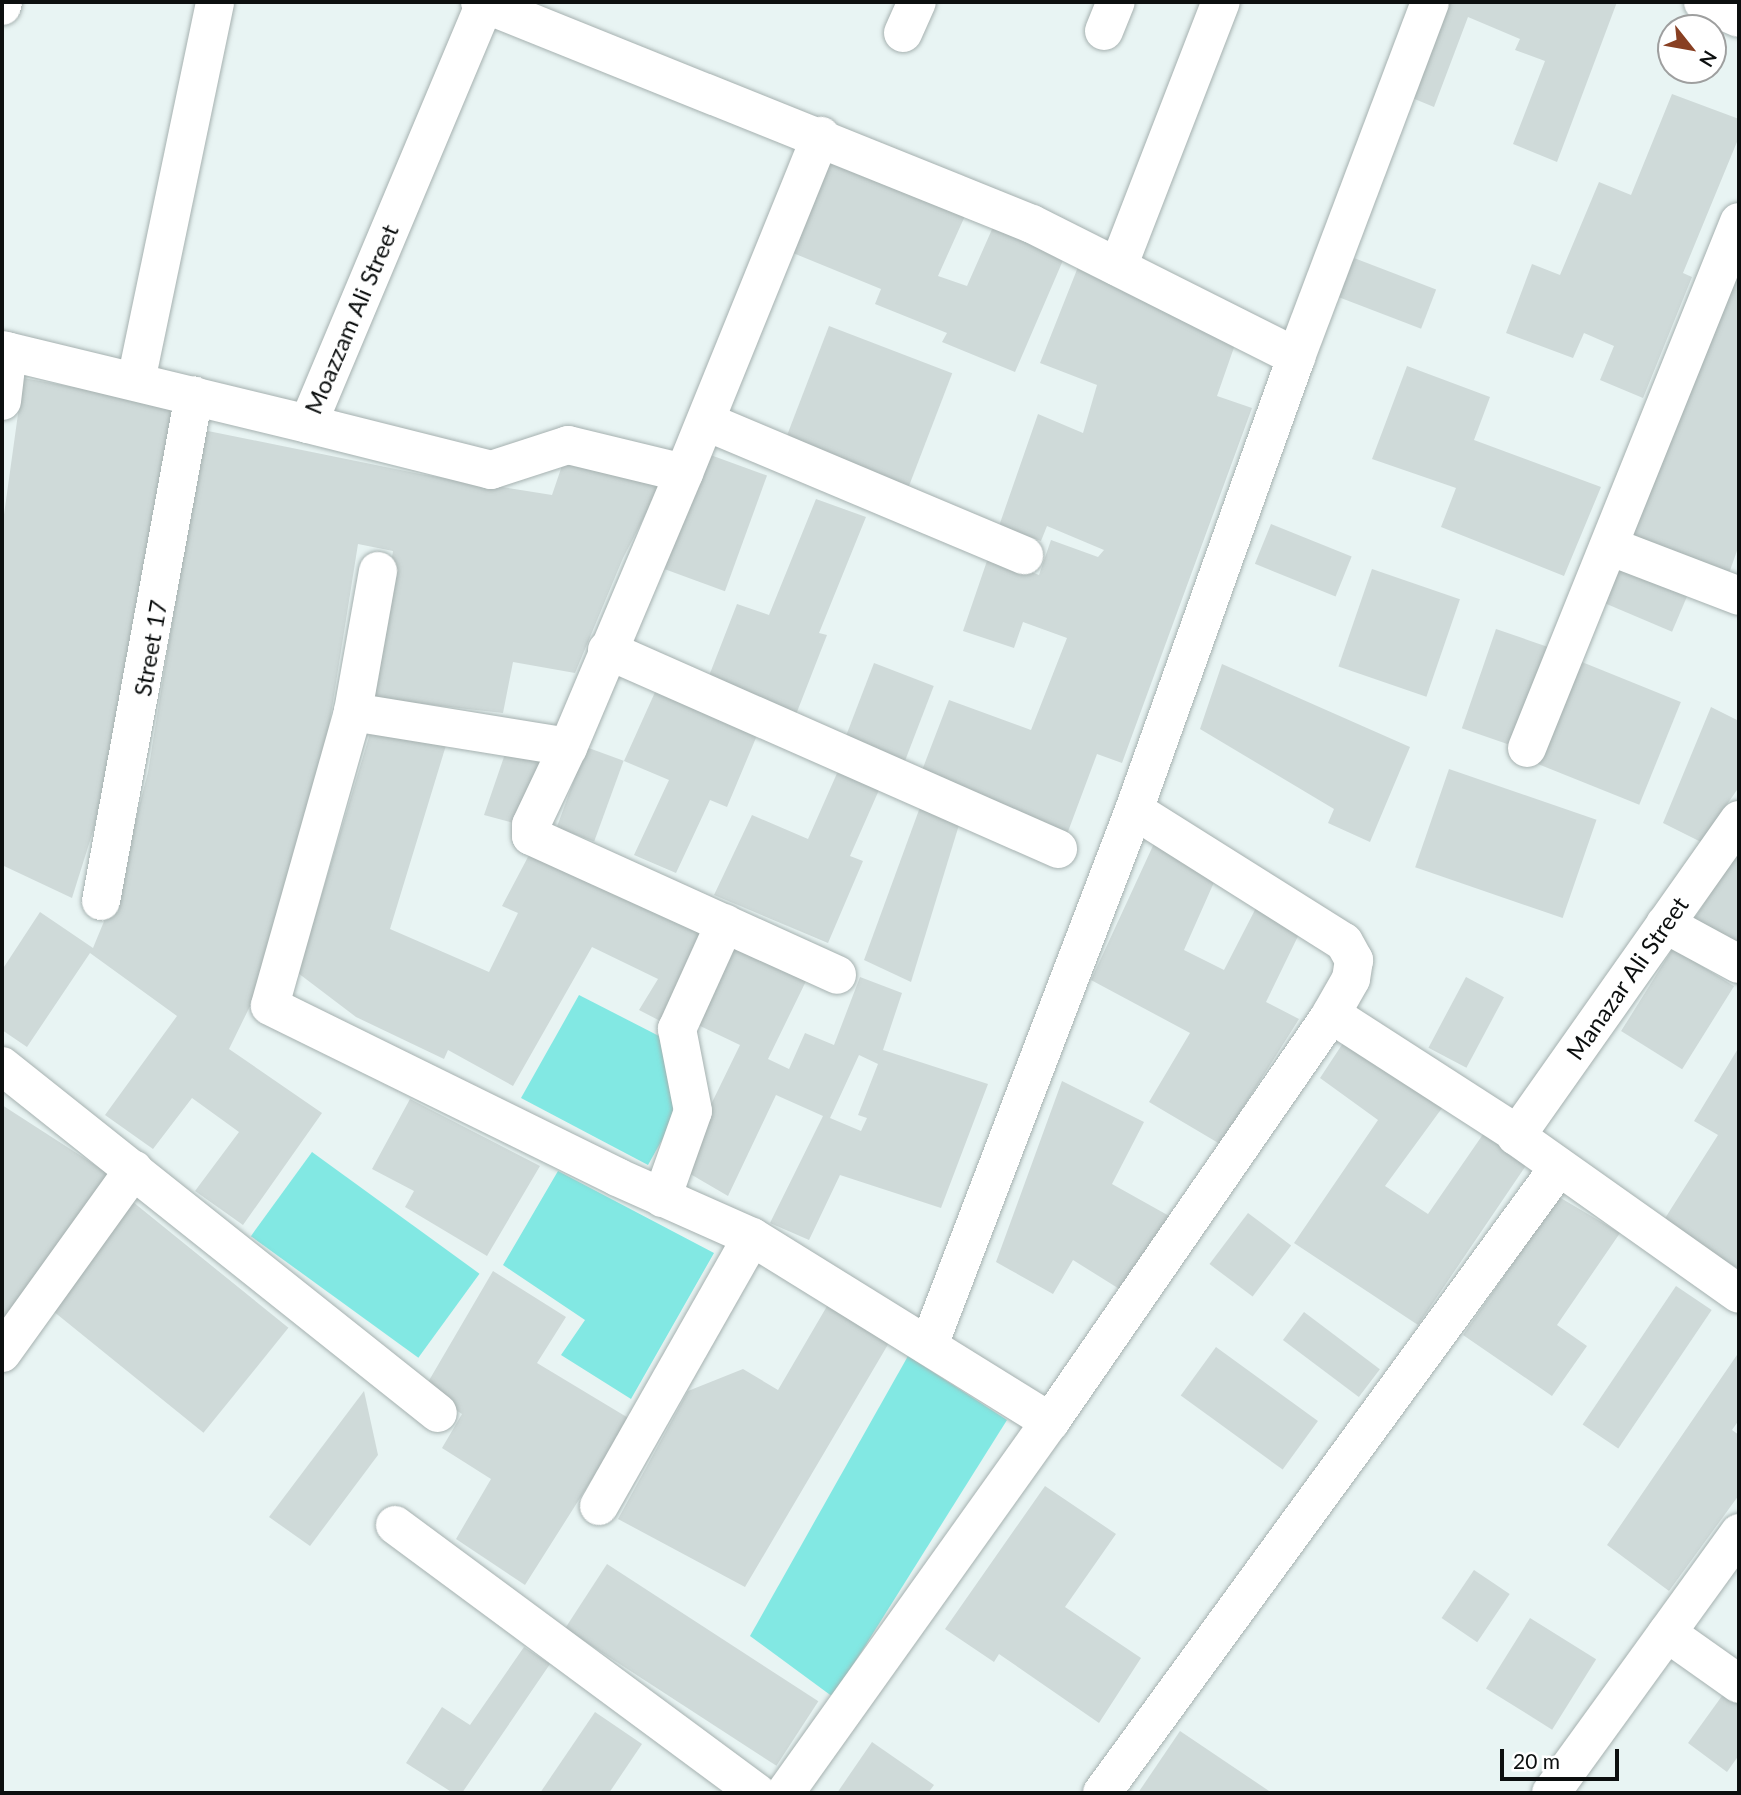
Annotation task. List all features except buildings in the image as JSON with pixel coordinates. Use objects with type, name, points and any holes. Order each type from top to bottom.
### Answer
[{"type":"street","points":[[136,382],[215,2]]},
{"type":"street","points":[[483,2],[821,136],[1032,224],[1296,357]]},
{"type":"street","name":"Moazzam Ali Street","points":[[5,350],[308,424],[483,2]]},
{"type":"street","points":[[1118,267],[1221,2]]},
{"type":"street","points":[[929,1345],[1134,810],[1296,357],[1430,2]]},
{"type":"street","points":[[1703,2],[1739,18]]},
{"type":"street","points":[[821,136],[707,422],[607,650],[568,747],[531,825],[531,836],[837,975]]},
{"type":"street","points":[[1527,748],[1739,222]]},
{"type":"street","points":[[2,401],[5,350]]},
{"type":"street","name":"Street 17","points":[[101,901],[194,395]]},
{"type":"street","points":[[707,422],[1024,555]]},
{"type":"street","points":[[308,424],[491,470],[568,445],[684,473]]},
{"type":"street","points":[[1609,546],[1739,596]]},
{"type":"street","points":[[378,571],[353,712],[270,1006],[662,1198],[752,1237],[1050,1422]]},
{"type":"street","points":[[607,650],[1058,849]]},
{"type":"street","points":[[353,712],[568,747]]},
{"type":"street","points":[[785,1793],[1050,1422],[1331,1014],[1352,979],[1354,960],[1344,942],[1134,810]]},
{"type":"street","name":"Manazar Ali Street","points":[[1516,1135],[1739,820]]},
{"type":"street","points":[[662,1198],[693,1111],[677,1029],[725,923]]},
{"type":"street","points":[[1665,924],[1739,964]]},
{"type":"street","points":[[1331,1014],[1516,1135],[1739,1294]]},
{"type":"street","points":[[2,1066],[438,1413]]},
{"type":"street","points":[[1102,1793],[1559,1167]]},
{"type":"street","points":[[2,1353],[134,1169]]},
{"type":"street","points":[[599,1506],[752,1237]]},
{"type":"street","points":[[395,1525],[757,1793]]},
{"type":"street","points":[[1551,1793],[1739,1533]]},
{"type":"street","points":[[1667,1633],[1739,1684]]},
{"type":"shaded area","points":[[579,995],[659,1036],[676,1115],[648,1165],[521,1098]]},
{"type":"shaded area","points":[[312,1152],[479,1274],[418,1358],[251,1236]]},
{"type":"shaded area","points":[[558,1171],[714,1253],[631,1399],[561,1355],[585,1320],[503,1265]]},
{"type":"shaded area","points":[[908,1356],[1007,1420],[833,1697],[750,1636]]}]
